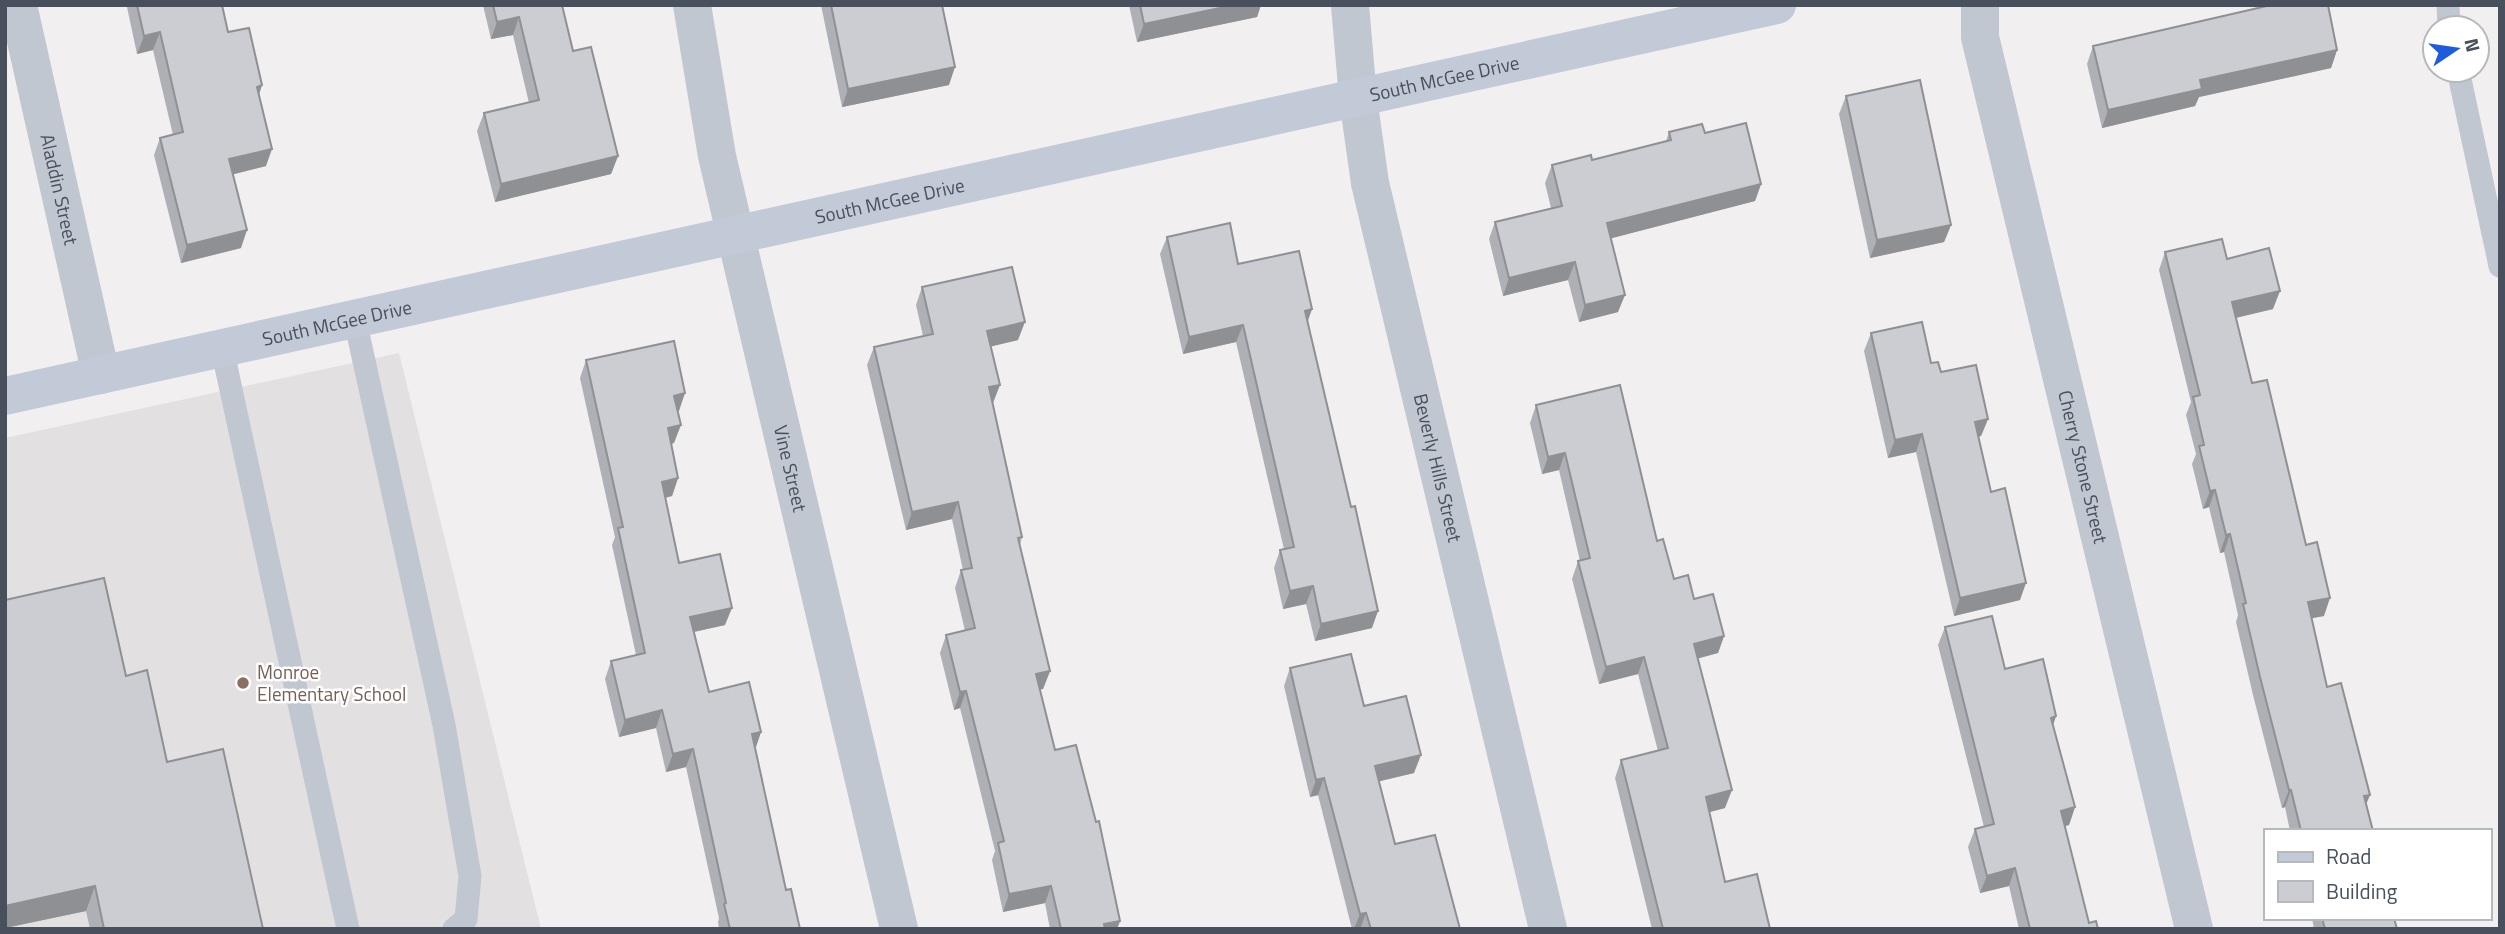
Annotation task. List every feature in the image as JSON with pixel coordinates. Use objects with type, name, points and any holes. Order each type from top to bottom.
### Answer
[{"type":"street","name":"Aladdin Street","points":[[18,5],[101,375]]},
{"type":"street","name":"Vine Street","points":[[692,5],[717,156],[899,929]]},
{"type":"street","name":"Beverly Hills Street","points":[[1349,5],[1370,183],[1548,929]]},
{"type":"street","name":"South McGee Drive","points":[[5,396],[1777,5]]},
{"type":"street","name":"Cherry Stone Street","points":[[1980,5],[1980,37],[2194,929]]},
{"type":"lane","points":[[2461,84],[2500,267]]},
{"type":"lane","points":[[355,320],[443,725],[470,876],[466,919],[454,929]]},
{"type":"lane","points":[[222,348],[348,929]]},
{"type":"shaded area","name":"Monroe Elementary School","points":[[399,353],[541,929],[5,929],[5,438]]},
{"type":"building","points":[[137,5],[222,5],[228,32],[249,28],[262,85],[257,87],[272,149],[229,159],[247,230],[187,245],[160,138],[183,132],[160,32],[144,36]]},
{"type":"building","points":[[493,5],[562,5],[573,51],[591,47],[618,156],[501,184],[484,113],[539,100],[519,17],[497,22]]},
{"type":"building","points":[[831,5],[942,5],[955,67],[848,89]]},
{"type":"building","points":[[1140,5],[1234,5],[1144,24]]},
{"type":"building","points":[[2271,5],[2328,5],[2337,50],[2200,80],[2202,89],[2108,110],[2093,46]]},
{"type":"building","points":[[1920,80],[1951,225],[1877,240],[1846,96]]},
{"type":"building","points":[[1746,123],[1761,184],[1607,223],[1625,295],[1585,305],[1575,262],[1509,278],[1495,222],[1562,206],[1552,165],[1591,155],[1592,160],[1671,140],[1669,132],[1702,124],[1705,133]]},
{"type":"building","points":[[1230,223],[1238,264],[1299,251],[1312,309],[1305,311],[1351,507],[1355,506],[1378,611],[1321,624],[1313,586],[1290,591],[1280,550],[1294,547],[1243,325],[1189,337],[1167,237]]},
{"type":"building","points":[[2222,239],[2227,259],[2269,248],[2280,291],[2232,302],[2252,383],[2267,380],[2306,545],[2317,542],[2330,598],[2308,602],[2327,687],[2341,683],[2370,795],[2364,796],[2372,829],[2301,829],[2260,677],[2230,534],[2226,535],[2215,490],[2210,491],[2199,446],[2204,445],[2193,397],[2200,395],[2165,252]]},
{"type":"building","points":[[1012,267],[1025,322],[987,331],[1000,385],[989,387],[1022,537],[1018,538],[1050,671],[1036,674],[1055,750],[1076,745],[1096,822],[1099,821],[1120,921],[1104,924],[1105,929],[1061,929],[1051,886],[1009,894],[998,843],[1004,841],[966,691],[960,692],[946,635],[975,628],[961,570],[972,568],[958,502],[912,512],[874,347],[933,334],[922,287]]},
{"type":"building","points":[[1922,322],[1931,363],[1938,362],[1941,372],[1976,365],[1988,419],[1975,422],[1991,492],[2005,488],[2026,583],[1960,598],[1922,434],[1895,440],[1871,333]]},
{"type":"building","points":[[674,341],[685,393],[674,396],[681,425],[668,428],[678,478],[662,482],[679,563],[720,554],[732,608],[690,617],[709,692],[749,682],[761,732],[752,734],[786,890],[791,889],[800,929],[730,929],[693,749],[673,754],[662,710],[625,720],[611,661],[645,653],[618,528],[623,527],[586,360]]},
{"type":"building","points":[[1620,385],[1657,541],[1663,539],[1674,579],[1688,575],[1694,599],[1713,594],[1724,636],[1694,644],[1732,790],[1706,797],[1725,882],[1757,874],[1770,929],[1663,929],[1621,760],[1668,748],[1644,657],[1606,667],[1578,561],[1590,558],[1565,453],[1548,457],[1536,405]]},
{"type":"building","points":[[104,578],[126,676],[147,670],[167,762],[223,749],[263,929],[104,929],[95,886],[5,906],[5,600]]},
{"type":"building","points":[[1992,616],[2005,669],[2043,659],[2056,716],[2051,718],[2075,807],[2061,811],[2089,923],[2096,921],[2098,929],[2030,929],[2015,868],[1987,876],[1975,829],[1994,824],[1945,627]]},
{"type":"building","points":[[1351,654],[1364,706],[1406,696],[1421,755],[1375,766],[1395,844],[1435,835],[1460,929],[1371,929],[1366,913],[1360,914],[1324,778],[1316,780],[1290,668]]},
{"type":"building","points":[[2323,920],[2395,920],[2397,929],[2325,929]]},
{"type":"place","name":"Monroe Elementary School","points":[[243,683]]}]
